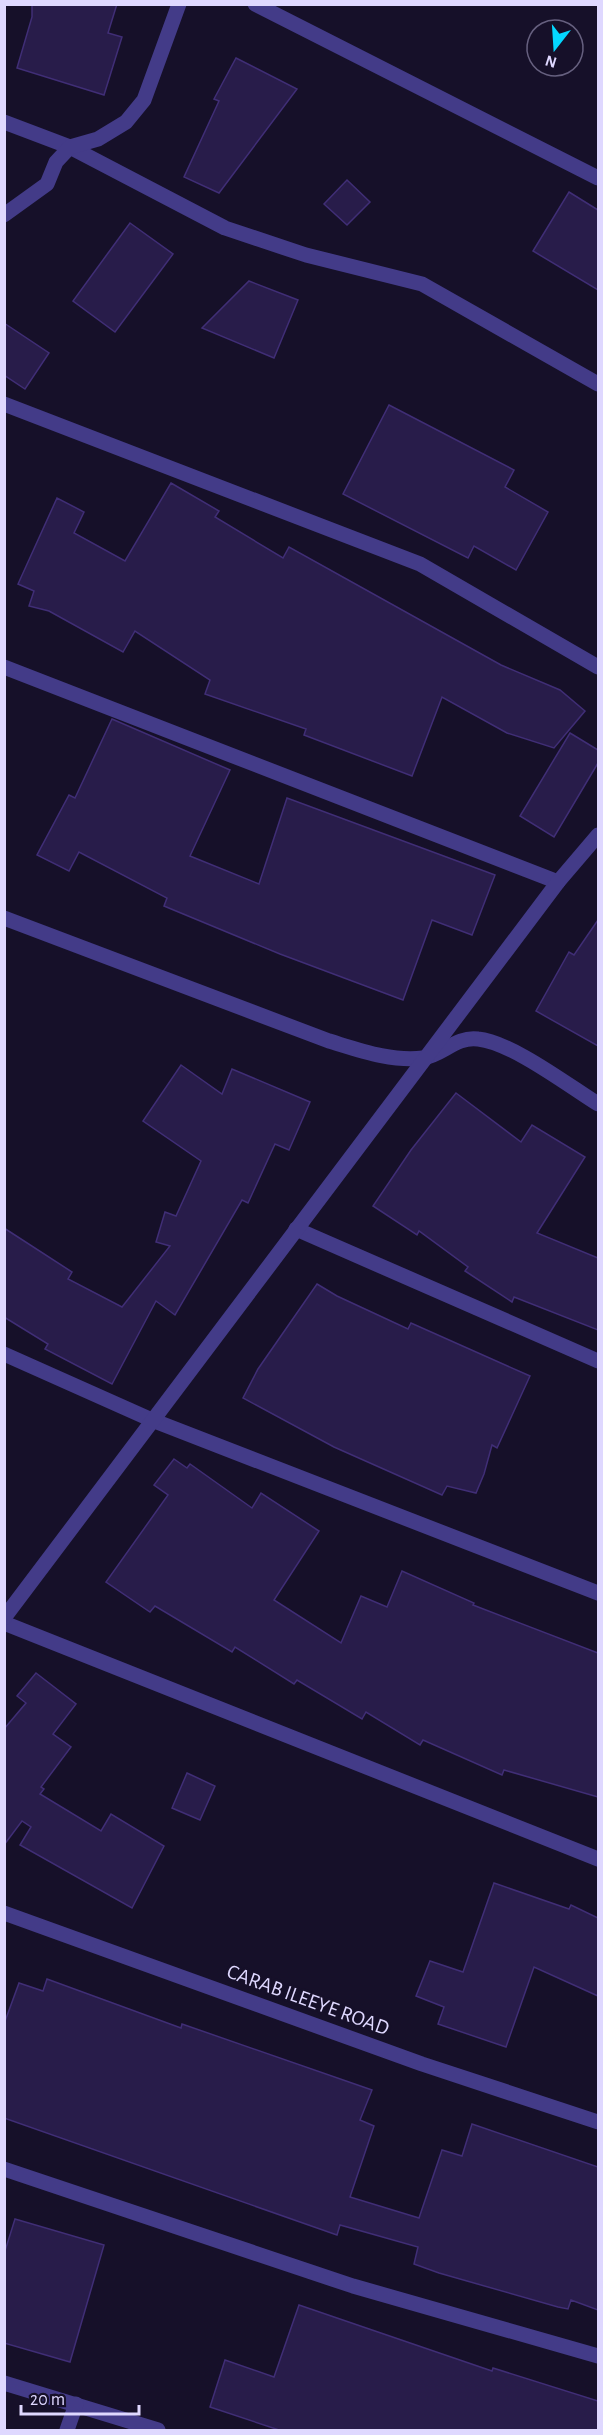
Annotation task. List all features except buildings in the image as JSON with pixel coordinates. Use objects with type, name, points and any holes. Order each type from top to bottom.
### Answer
[{"type":"street","points":[[4,215],[47,184],[56,162],[70,147],[98,139],[126,122],[144,100],[179,4]]},
{"type":"street","points":[[255,4],[598,178]]},
{"type":"street","points":[[4,122],[70,147],[225,228],[306,255],[422,284],[598,384]]},
{"type":"street","points":[[4,404],[420,564],[598,667]]},
{"type":"street","points":[[4,667],[558,882]]},
{"type":"street","points":[[4,1618],[424,1058],[558,882],[598,837]]},
{"type":"street","points":[[4,918],[329,1041],[378,1055],[424,1058],[461,1040],[479,1039],[505,1047],[598,1104]]},
{"type":"street","points":[[296,1229],[598,1361]]},
{"type":"street","points":[[4,1354],[152,1420],[598,1593]]},
{"type":"street","points":[[4,1623],[598,1859]]},
{"type":"street","name":"CARAB ILEEYE ROAD","points":[[4,1913],[411,2060],[598,2122]]},
{"type":"street","points":[[4,2169],[353,2286],[598,2356]]},
{"type":"street","points":[[4,2383],[158,2430]]},
{"type":"street","points":[[67,2430],[76,2404]]}]
